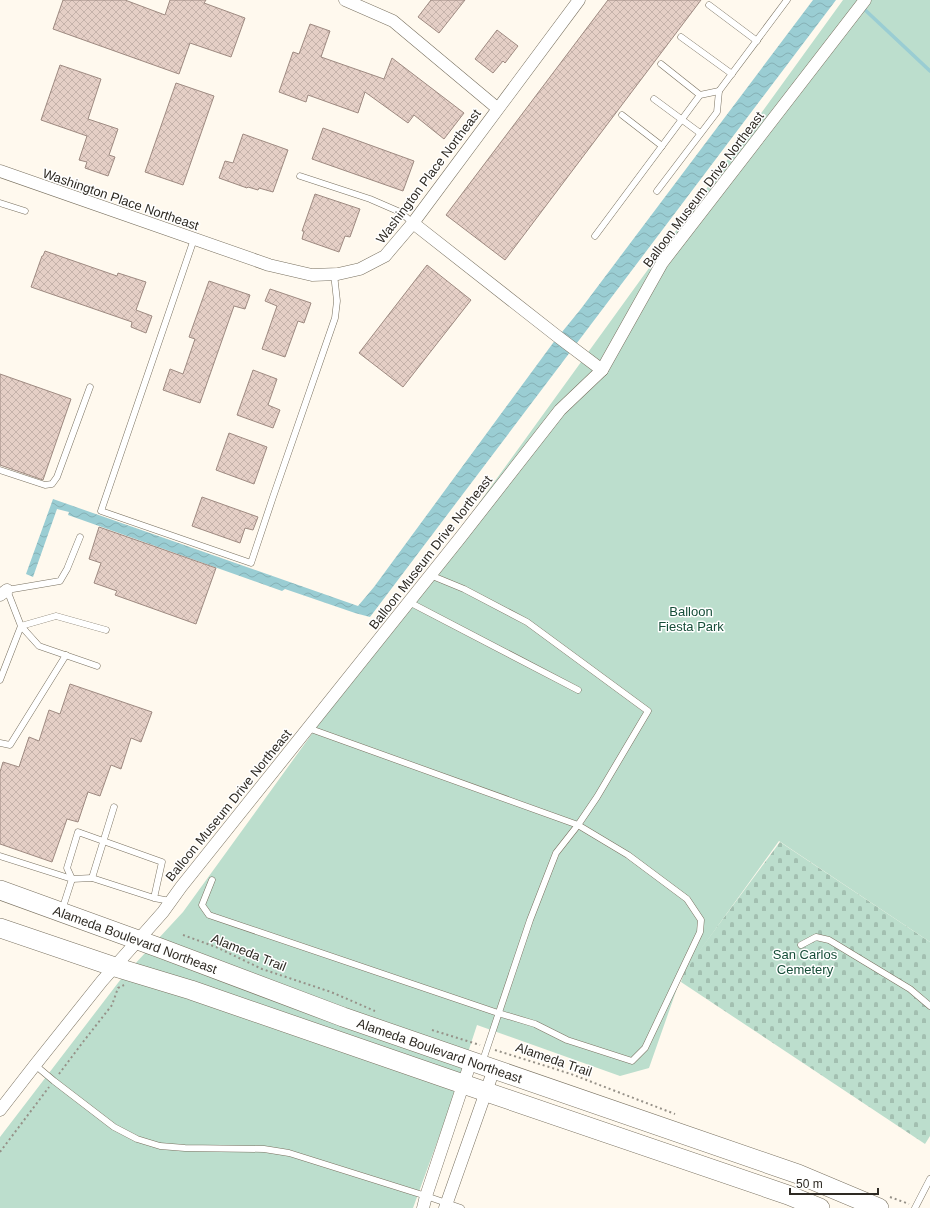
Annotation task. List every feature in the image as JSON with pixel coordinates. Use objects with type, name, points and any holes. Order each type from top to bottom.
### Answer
[{"type":"main road","name":"Alameda Boulevard Northeast","points":[[0,890],[343,1017],[483,1060],[798,1174],[882,1202]]},
{"type":"main road","name":"Alameda Boulevard Northeast","points":[[0,928],[191,990],[788,1195],[820,1208]]},
{"type":"street","points":[[345,0],[393,21],[497,108]]},
{"type":"street","name":"Washington Place Northeast","points":[[0,171],[269,265],[312,275],[334,274],[360,269],[385,256],[413,223],[497,108],[579,0]]},
{"type":"street","name":"Balloon Museum Drive Northeast","points":[[0,1110],[6,1099],[115,966],[162,912],[184,882],[409,602],[560,410],[602,370],[662,263],[866,0]]},
{"type":"street","points":[[413,223],[602,370]]},
{"type":"street","points":[[423,1208],[463,1084],[483,1060]]},
{"type":"street","points":[[446,1205],[486,1092],[483,1060]]},
{"type":"lane","points":[[657,191],[717,112],[719,91],[787,0]]},
{"type":"lane","points":[[709,5],[757,41]]},
{"type":"lane","points":[[681,37],[732,74]]},
{"type":"lane","points":[[661,64],[700,95]]},
{"type":"lane","points":[[595,236],[700,95],[719,91]]},
{"type":"lane","points":[[654,99],[700,133]]},
{"type":"lane","points":[[622,115],[662,146]]},
{"type":"lane","points":[[300,176],[370,199],[400,212],[413,223]]},
{"type":"lane","points":[[0,203],[24,211]]},
{"type":"lane","points":[[194,239],[101,511],[252,563],[273,497],[335,318],[337,301],[334,274]]},
{"type":"lane","points":[[0,470],[45,485],[52,484],[57,477],[90,387]]},
{"type":"lane","points":[[80,537],[67,569],[60,581],[4,593],[21,626],[39,646],[97,666]]},
{"type":"lane","points":[[430,575],[464,589],[526,622],[648,711],[597,797],[578,825],[556,853],[530,920],[483,1060]]},
{"type":"lane","points":[[409,602],[578,690]]},
{"type":"lane","points":[[21,626],[56,616],[106,630]]},
{"type":"lane","points":[[0,680],[21,626]]},
{"type":"lane","points":[[0,743],[10,744],[66,655]]},
{"type":"lane","points":[[212,880],[202,905],[208,915],[498,1013],[535,1024],[567,1040],[632,1061],[645,1048],[700,932],[701,920],[687,899],[628,855],[578,825],[308,728]]},
{"type":"lane","points":[[92,878],[114,807]]},
{"type":"lane","points":[[61,912],[72,879],[67,868],[78,832],[162,862],[154,898]]},
{"type":"lane","points":[[0,856],[72,879],[92,878],[154,898],[170,901]]},
{"type":"lane","points":[[801,945],[816,937],[829,940],[910,989],[930,1006]]},
{"type":"lane","points":[[35,1065],[54,1082],[114,1127],[137,1139],[160,1146],[185,1148],[264,1149],[289,1153],[426,1196],[446,1205],[461,1208]]},
{"type":"lane","points":[[916,1208],[930,1180]]},
{"type":"path","name":"Alameda Trail","points":[[183,935],[216,947],[262,969],[331,992],[378,1012]]},
{"type":"path","points":[[0,1152],[112,1005],[118,988],[125,984]]},
{"type":"path","name":"Alameda Trail","points":[[428,1029],[483,1060],[571,1074],[677,1115]]},
{"type":"path","points":[[882,1202],[916,1208]]},
{"type":"green space","name":"Balloon Fiesta Park","points":[[843,0],[930,0],[930,942],[779,841],[681,977],[649,1068],[620,1076],[477,1025],[451,1104],[413,1208],[0,1208],[0,1137],[121,979],[183,912]]},
{"type":"green space","name":"San Carlos Cemetery","points":[[780,842],[930,942],[930,1136],[925,1144],[681,982],[685,970]]},
{"type":"water","points":[[813,0],[836,0],[370,617],[285,589],[282,591],[68,515],[69,512],[57,509],[33,577],[26,574],[53,499],[358,606],[374,587],[553,343],[580,310]]},
{"type":"building","points":[[63,0],[125,0],[165,15],[170,0],[206,0],[204,3],[245,18],[231,57],[190,43],[179,74],[53,29]]},
{"type":"building","points":[[431,0],[465,0],[439,33],[418,17]]},
{"type":"building","points":[[608,0],[701,0],[505,260],[446,215]]},
{"type":"building","points":[[310,24],[330,31],[321,57],[384,79],[392,58],[464,113],[444,139],[414,115],[408,123],[365,92],[358,113],[308,95],[306,102],[279,92],[293,52],[299,54]]},
{"type":"building","points":[[497,30],[518,46],[505,63],[503,61],[493,73],[475,59]]},
{"type":"building","points":[[60,65],[101,79],[88,119],[118,129],[109,155],[115,157],[108,176],[85,168],[87,162],[79,160],[87,136],[41,120]]},
{"type":"building","points":[[176,83],[214,96],[183,185],[145,172]]},
{"type":"building","points":[[323,128],[414,161],[403,191],[312,159]]},
{"type":"building","points":[[243,134],[288,150],[273,192],[259,188],[258,190],[247,188],[219,178],[225,161],[233,163]]},
{"type":"building","points":[[315,194],[360,209],[350,237],[345,236],[339,252],[302,239],[304,231],[302,231]]},
{"type":"building","points":[[45,251],[117,276],[118,273],[146,282],[136,310],[152,316],[146,333],[131,327],[132,322],[31,287]]},
{"type":"building","points":[[427,265],[471,300],[403,387],[359,353]]},
{"type":"building","points":[[209,281],[250,295],[245,309],[234,306],[200,403],[163,390],[170,369],[183,374],[195,339],[189,337]]},
{"type":"building","points":[[270,289],[311,303],[304,323],[298,321],[285,357],[262,349],[277,306],[265,301]]},
{"type":"building","points":[[253,370],[277,379],[268,405],[280,410],[273,428],[237,415]]},
{"type":"building","points":[[0,374],[71,399],[43,480],[0,465]]},
{"type":"building","points":[[229,433],[267,447],[254,484],[216,470]]},
{"type":"building","points":[[202,497],[258,517],[253,530],[245,528],[240,543],[192,526]]},
{"type":"building","points":[[99,527],[216,568],[196,624],[115,595],[117,591],[94,583],[101,563],[89,559]]},
{"type":"building","points":[[70,684],[152,712],[141,742],[131,738],[121,769],[111,765],[100,796],[88,792],[78,822],[67,819],[52,862],[0,844],[0,772],[3,762],[19,767],[29,737],[39,741],[49,710],[60,714]]},
{"type":"waterway","points":[[863,8],[930,71]]}]
